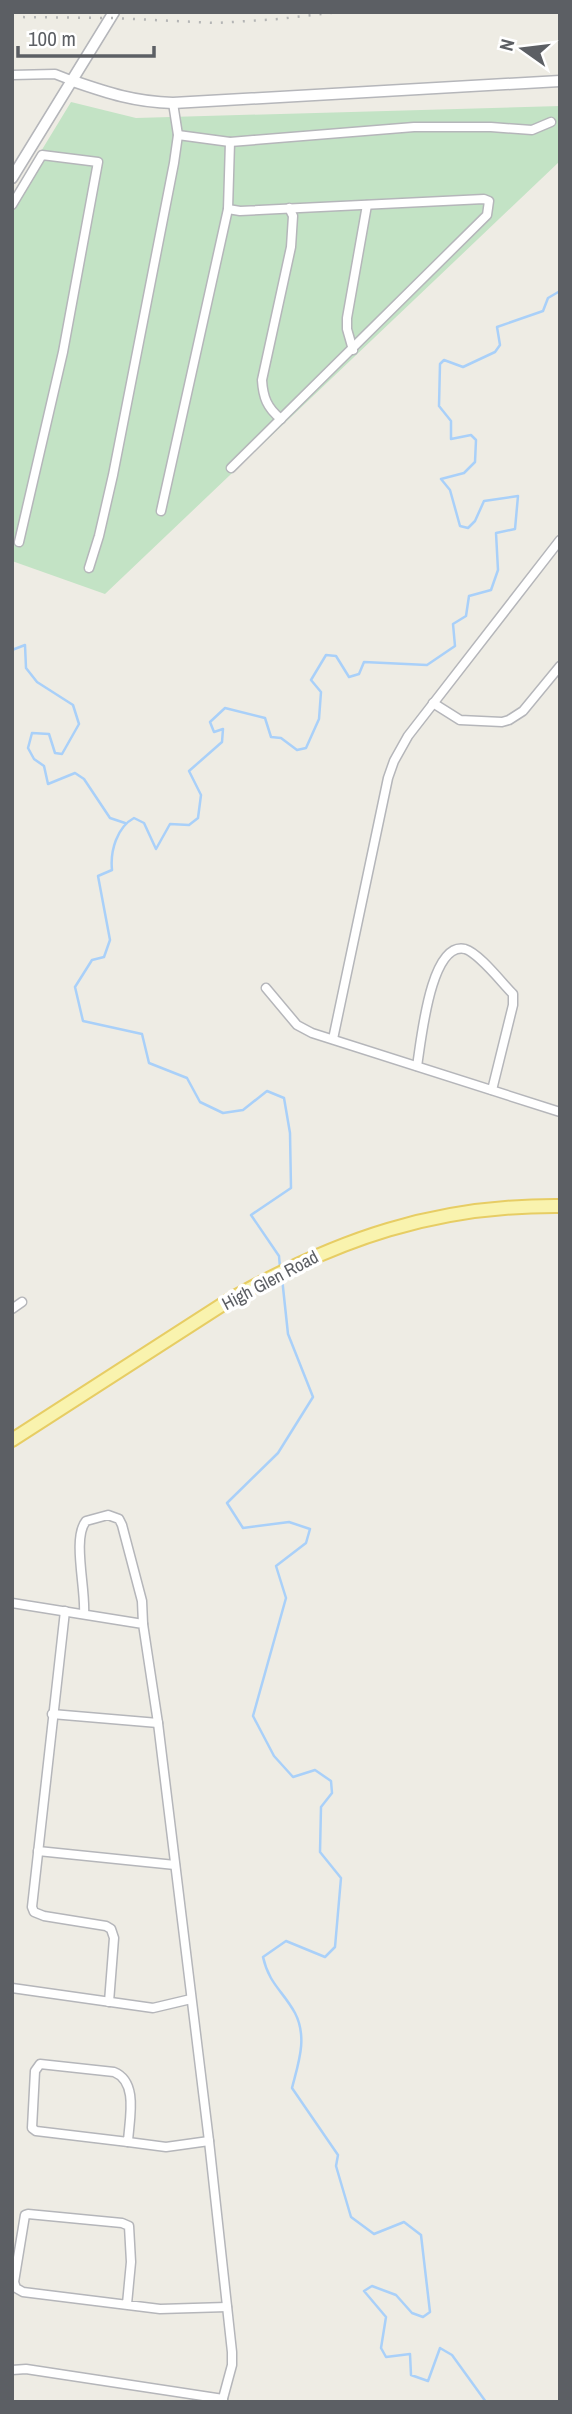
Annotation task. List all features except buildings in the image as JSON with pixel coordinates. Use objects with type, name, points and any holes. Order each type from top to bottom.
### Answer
[{"type":"main road","name":"High Glen Road","points":[[12,1440],[230,1299],[303,1261],[373,1233],[457,1212],[519,1206],[560,1206]]},
{"type":"street","points":[[12,178],[114,12]]},
{"type":"street","points":[[12,75],[55,74],[123,98],[173,103],[560,81]]},
{"type":"street","points":[[89,568],[113,475],[178,135],[173,103]]},
{"type":"street","points":[[178,135],[230,142],[414,127],[532,130],[551,122]]},
{"type":"street","points":[[161,511],[229,209],[230,142]]},
{"type":"street","points":[[12,205],[42,155],[98,162],[63,352],[19,542]]},
{"type":"street","points":[[229,209],[240,211],[484,199],[489,201],[490,207],[487,215],[231,468]]},
{"type":"street","points":[[353,350],[347,318],[367,205]]},
{"type":"street","points":[[281,419],[271,411],[266,402],[262,380],[290,247],[293,216],[289,208]]},
{"type":"street","points":[[333,1040],[388,778],[394,761],[408,736],[560,540]]},
{"type":"street","points":[[433,703],[460,720],[509,720],[523,711],[560,666]]},
{"type":"street","points":[[417,1066],[435,974],[450,953],[464,949],[473,953],[513,994],[513,1005],[492,1090]]},
{"type":"street","points":[[266,988],[297,1024],[312,1033],[560,1112]]},
{"type":"street","points":[[12,1309],[23,1302]]},
{"type":"street","points":[[12,2370],[26,2369],[75,2375],[222,2400],[229,2377],[232,2352],[209,2141],[142,1601],[120,1519],[108,1515],[86,1521],[79,1533],[84,1614]]},
{"type":"street","points":[[12,1603],[143,1624]]},
{"type":"street","points":[[65,1611],[31,1898],[34,1912],[106,1926],[114,1934],[109,2001]]},
{"type":"street","points":[[52,1714],[158,1723]]},
{"type":"street","points":[[38,1851],[175,1865]]},
{"type":"street","points":[[12,1988],[153,2008],[191,2000]]},
{"type":"street","points":[[128,2142],[129,2088],[123,2076],[114,2072],[40,2064],[37,2066],[31,2124],[36,2131],[166,2147],[209,2141]]},
{"type":"street","points":[[127,2304],[131,2262],[129,2226],[122,2222],[28,2214],[25,2216],[14,2282],[16,2288],[23,2292],[160,2309],[227,2307]]},
{"type":"green space","points":[[71,102],[136,118],[560,106],[560,161],[105,594],[12,561],[12,199]]},
{"type":"waterway","points":[[280,1268],[279,1256],[251,1215],[291,1188],[290,1133],[284,1098],[267,1091],[243,1110],[223,1113],[200,1102],[187,1078],[149,1063],[142,1034],[83,1021],[75,987],[92,960],[104,957],[110,940],[98,876],[112,870],[116,840],[123,827],[134,818],[144,823],[156,849],[170,824],[189,825],[198,818],[201,795],[189,771],[222,742],[223,729],[214,732],[210,722],[225,708],[265,718],[271,737],[281,738],[297,750],[306,748],[319,719],[321,692],[311,680],[326,655],[336,656],[349,677],[359,674],[364,662],[427,665],[455,646],[453,624],[466,616],[469,596],[491,590],[498,570],[496,533],[515,529],[518,496],[484,501],[475,521],[468,528],[460,526],[450,490],[441,479],[464,473],[475,462],[476,440],[471,435],[451,439],[451,421],[439,406],[440,364],[444,360],[463,367],[495,352],[500,345],[497,327],[543,311],[548,298],[560,291]]},
{"type":"waterway","points":[[12,650],[25,645],[26,668],[37,682],[73,705],[79,724],[62,754],[55,753],[49,734],[32,733],[28,748],[34,759],[44,766],[48,784],[75,773],[84,779],[110,818],[125,823]]},
{"type":"waterway","points":[[282,1278],[288,1334],[313,1397],[278,1453],[227,1503],[243,1528],[289,1522],[310,1529],[306,1543],[276,1566],[286,1598],[253,1716],[274,1756],[293,1777],[315,1770],[331,1781],[332,1793],[321,1807],[320,1852],[341,1878],[335,1947],[325,1957],[286,1941],[263,1957],[269,1974],[299,2022],[301,2051],[292,2088],[338,2155],[336,2166],[351,2217],[374,2234],[404,2222],[421,2235],[430,2312],[423,2317],[412,2313],[396,2295],[372,2286],[364,2291],[386,2317],[381,2348],[386,2357],[410,2354],[411,2375],[428,2381],[440,2348],[452,2355],[486,2402]]},
{"type":"railway","points":[[12,17],[217,23],[339,12]]}]
